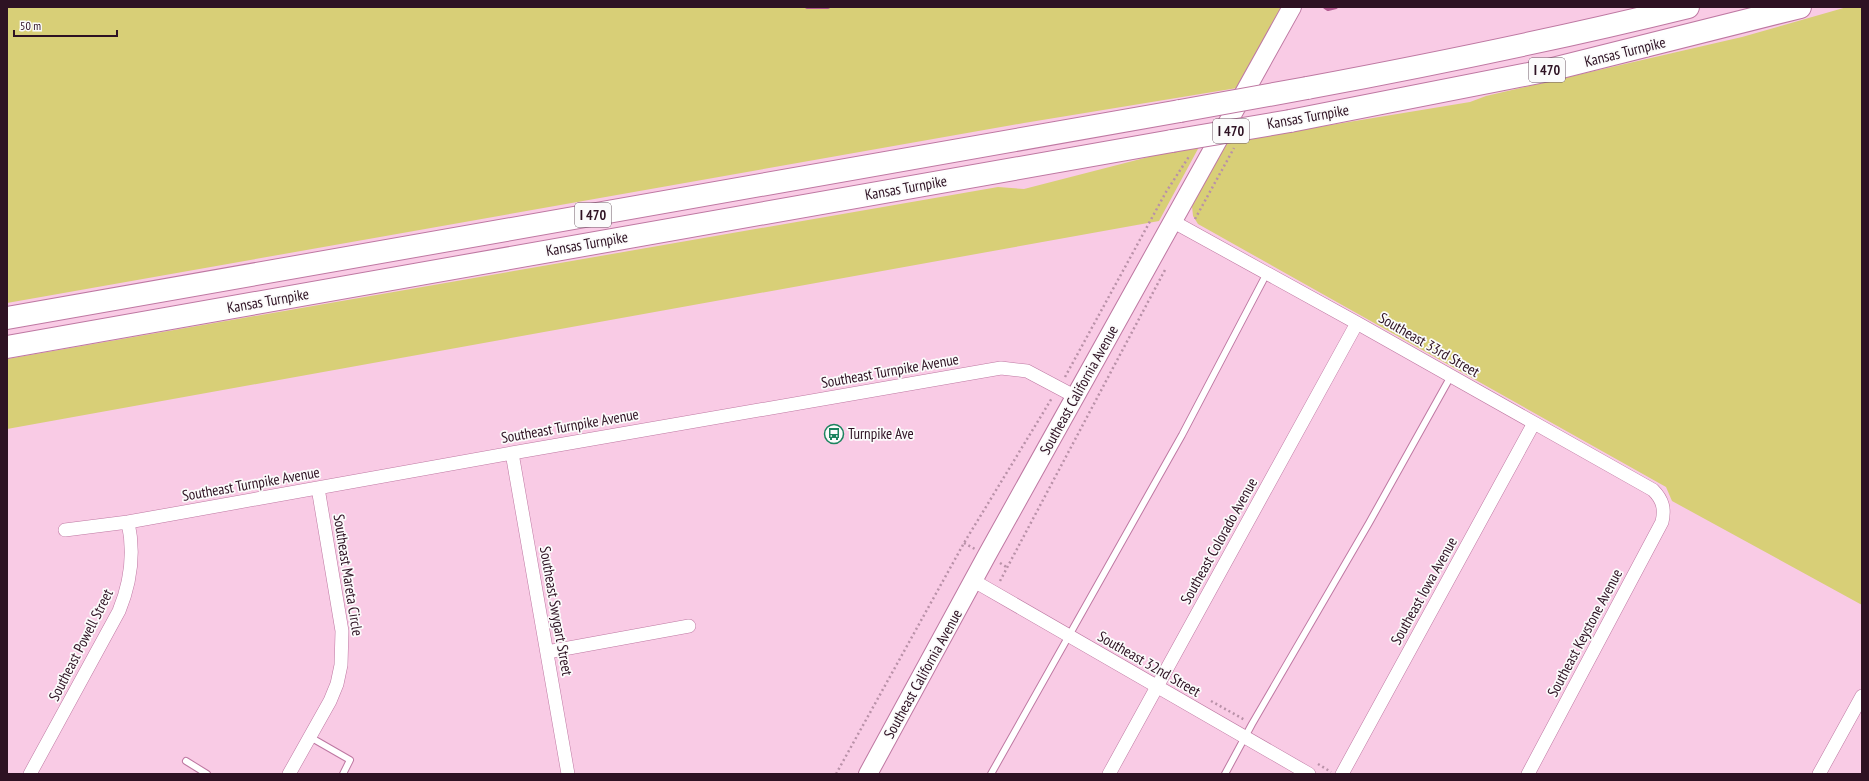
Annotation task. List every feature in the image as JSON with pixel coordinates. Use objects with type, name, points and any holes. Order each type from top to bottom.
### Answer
[{"type":"highway","name":"Kansas Turnpike","points":[[7,318],[1307,88],[1475,56],[1574,35],[1688,7]]},
{"type":"highway","name":"Kansas Turnpike","points":[[7,347],[1290,121],[1549,70],[1800,7]]},
{"type":"main road","name":"Southeast California Avenue","points":[[868,774],[1172,221],[1292,7]]},
{"type":"street","name":"Southeast 33rd Street","points":[[1172,221],[1357,322],[1653,490],[1663,504]]},
{"type":"street","name":"Southeast Colorado Avenue","points":[[1109,774],[1357,322]]},
{"type":"street","name":"Southeast Turnpike Avenue","points":[[65,530],[128,522],[512,453],[1001,368],[1027,371],[1076,396]]},
{"type":"street","name":"Southeast Iowa Avenue","points":[[1342,774],[1534,423]]},
{"type":"street","name":"Southeast Swygart Street","points":[[512,453],[568,774]]},
{"type":"street","name":"Southeast Mareta Circle","points":[[289,774],[330,701],[337,684],[343,649],[342,631],[318,488]]},
{"type":"street","name":"Southeast Keystone Avenue","points":[[1528,774],[1662,522],[1664,512],[1663,504]]},
{"type":"street","name":"Southeast Powell Street","points":[[30,774],[122,605],[131,573],[132,553],[128,522]]},
{"type":"street","name":"Southeast 32nd Street","points":[[974,582],[1309,774]]},
{"type":"street","points":[[547,652],[689,626]]},
{"type":"street","points":[[1819,774],[1862,696]]},
{"type":"lane","points":[[991,774],[1182,435],[1267,272]]},
{"type":"lane","points":[[1225,774],[1370,523],[1451,376]]},
{"type":"lane","points":[[310,737],[350,760],[343,774]]},
{"type":"lane","points":[[186,762],[207,774]]},
{"type":"path","points":[[1188,230],[1235,146]]},
{"type":"path","points":[[1008,568],[1049,486],[1170,262]]},
{"type":"shaded area","points":[[7,7],[1281,7],[1237,88],[1024,123],[7,303]]},
{"type":"shaded area","points":[[1847,7],[1862,7],[1862,605],[1672,501],[1666,487],[1198,224],[1193,216],[1192,206],[1227,142],[1470,102],[1486,96],[1742,37]]},
{"type":"shaded area","points":[[1199,147],[1159,221],[7,429],[7,359],[998,187],[1024,189],[1160,154]]},
{"type":"waterway","points":[[807,7],[828,7]]},
{"type":"waterway","points":[[1325,7],[1328,9],[1336,7]]},
{"type":"place","name":"Turnpike Ave","points":[[834,434]]}]
